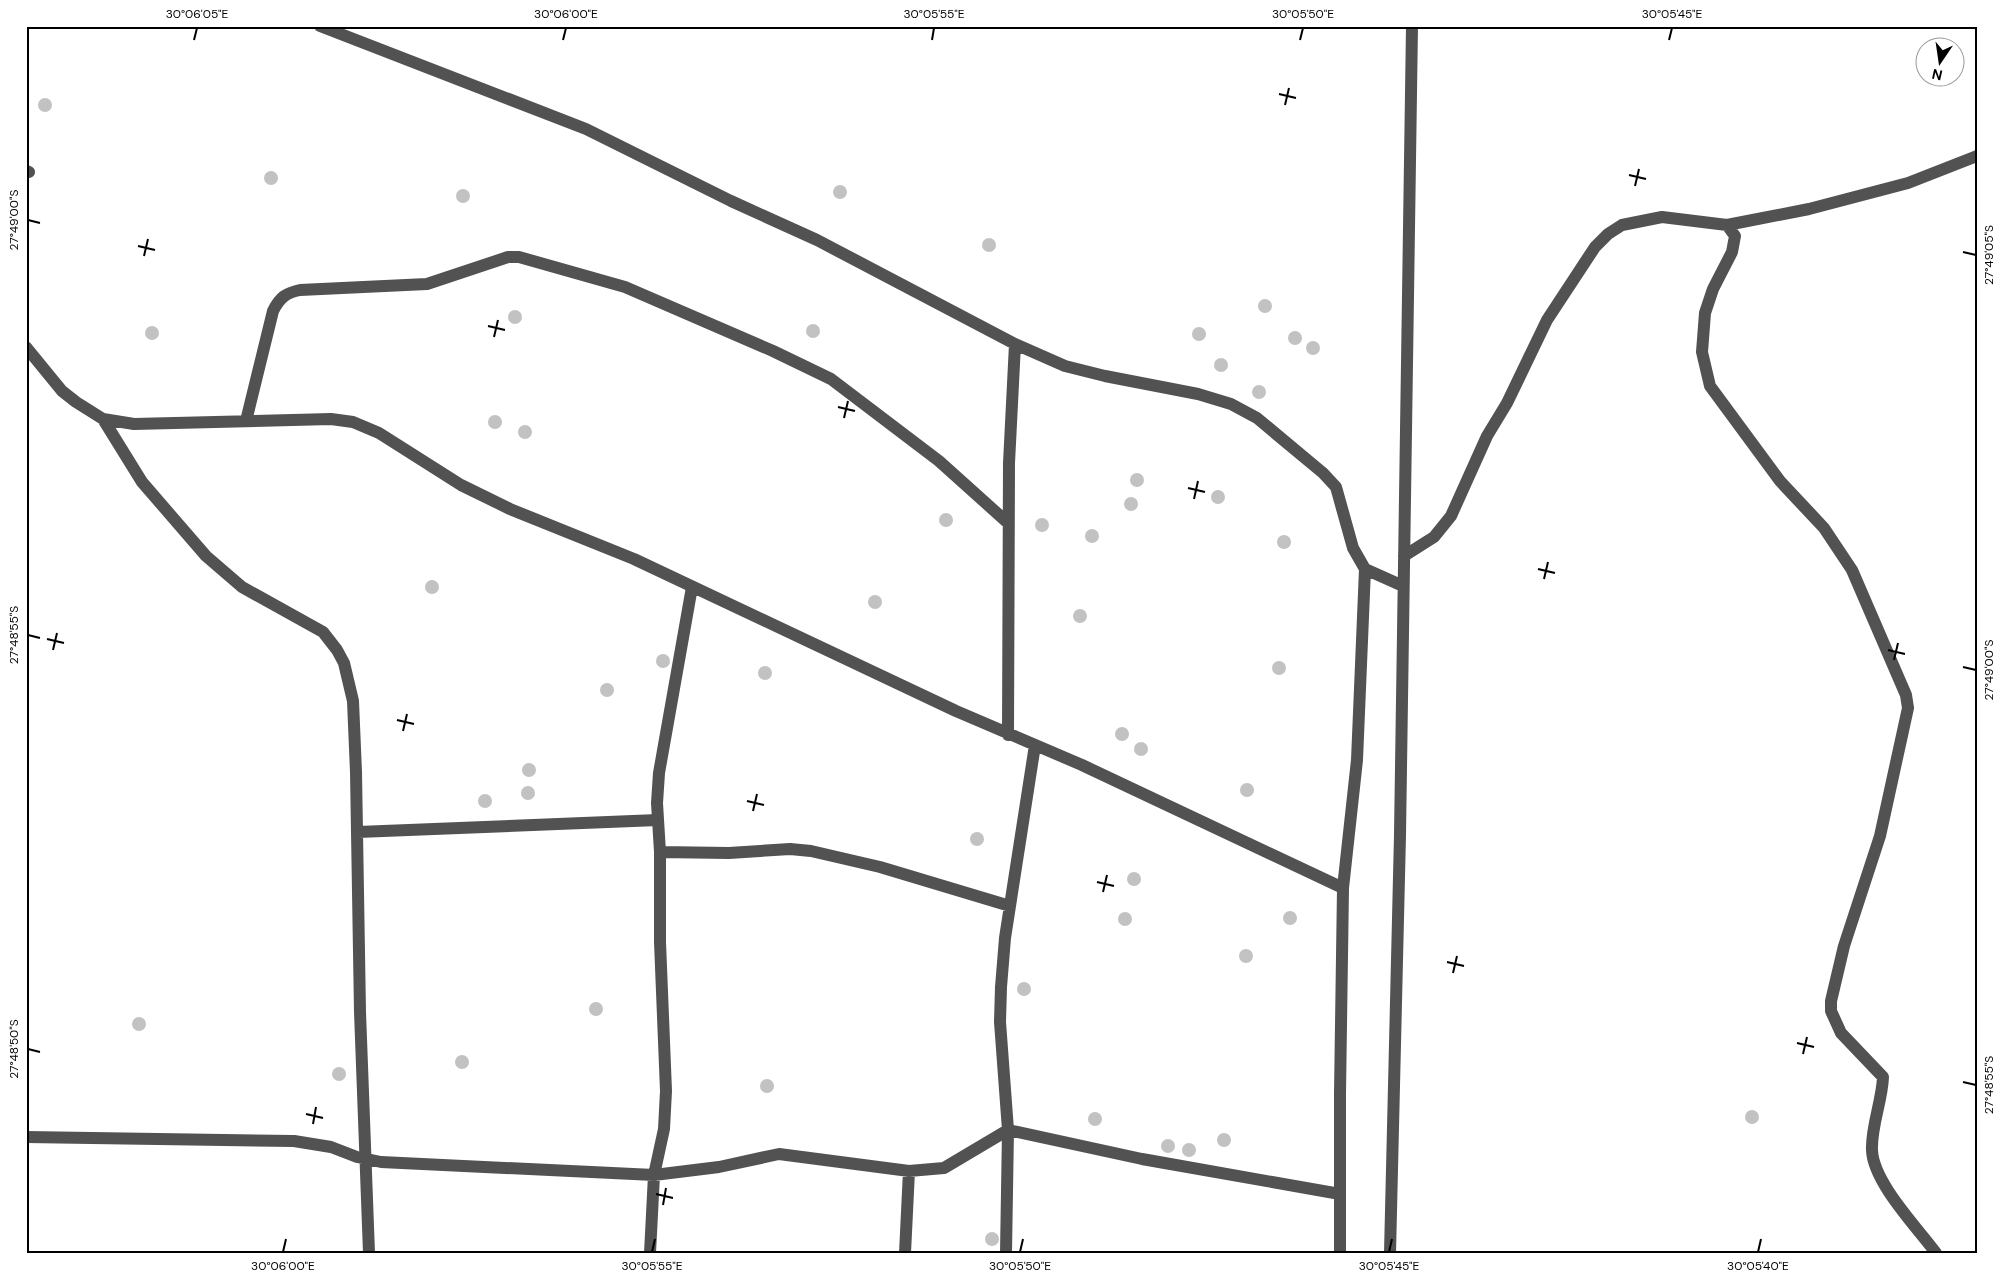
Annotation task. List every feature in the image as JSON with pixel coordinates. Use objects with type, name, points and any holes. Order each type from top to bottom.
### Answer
[{"type":"street","points":[[320,26],[586,129],[731,201],[817,240],[1015,344],[1084,371],[1184,390],[1231,404],[1257,418],[1309,460],[1336,487],[1353,548],[1365,569],[1357,760],[1343,888],[1340,1253]]},
{"type":"street","points":[[1390,1253],[1404,556],[1412,26]]},
{"type":"street","points":[[1404,556],[1434,537],[1451,516],[1487,436],[1507,403],[1547,320],[1595,247],[1622,225],[1662,217],[1727,225],[1809,209],[1908,183],[1977,156]]},
{"type":"street","points":[[1727,225],[1734,236],[1732,252],[1713,289],[1705,313],[1702,334],[1703,366],[1710,386],[1780,481],[1824,528],[1852,570],[1906,695],[1908,708],[1880,836],[1844,946],[1830,1006],[1841,1032],[1883,1077],[1880,1107],[1873,1135],[1872,1150],[1876,1171],[1936,1253]]},
{"type":"street","points":[[246,421],[274,311],[279,299],[287,293],[300,290],[427,284],[508,257],[519,257],[625,287],[773,351],[831,379],[939,461],[1008,524]]},
{"type":"street","points":[[1008,734],[1008,524],[1015,344]]},
{"type":"street","points":[[26,347],[62,391],[103,419],[142,482],[206,556],[242,587],[323,632],[344,663],[353,701],[369,1253]]},
{"type":"street","points":[[103,419],[134,424],[322,419],[353,422],[379,433],[461,485],[510,509],[634,559],[1008,734],[1082,765],[1343,888]]},
{"type":"street","points":[[1365,569],[1403,586]]},
{"type":"street","points":[[650,1253],[654,1175],[664,1129],[666,1098],[660,942],[658,781],[662,748],[680,662],[692,587]]},
{"type":"street","points":[[1006,1253],[1008,1130],[1000,1022],[1005,938],[1035,745]]},
{"type":"street","points":[[358,832],[658,820]]},
{"type":"street","points":[[660,852],[729,853],[790,849],[811,852],[880,867],[1010,906]]},
{"type":"street","points":[[26,1137],[294,1141],[331,1148],[365,1159],[401,1163],[654,1175],[719,1167],[779,1154],[909,1171],[944,1168],[1008,1130],[1142,1159],[1340,1194]]},
{"type":"street","points":[[905,1253],[909,1171]]},
{"type":"building","points":[[42,98],[48,98],[52,105],[48,112],[42,112],[38,108],[38,102]]},
{"type":"building","points":[[268,171],[274,171],[278,178],[274,185],[268,185],[264,181],[264,175]]},
{"type":"building","points":[[837,185],[843,185],[847,192],[843,199],[837,199],[833,195],[833,189]]},
{"type":"building","points":[[460,189],[466,189],[470,196],[466,203],[460,203],[456,199],[456,193]]},
{"type":"building","points":[[986,238],[992,238],[996,245],[992,252],[986,252],[982,248],[982,242]]},
{"type":"building","points":[[1262,299],[1268,299],[1272,306],[1268,313],[1262,313],[1258,309],[1258,303]]},
{"type":"building","points":[[512,310],[518,310],[522,317],[518,324],[512,324],[508,320],[508,314]]},
{"type":"building","points":[[810,324],[816,324],[820,331],[816,338],[810,338],[806,334],[806,328]]},
{"type":"building","points":[[149,326],[155,326],[159,333],[155,340],[149,340],[145,336],[145,330]]},
{"type":"building","points":[[1196,327],[1202,327],[1206,334],[1202,341],[1196,341],[1192,337],[1192,331]]},
{"type":"building","points":[[1292,331],[1298,331],[1302,338],[1298,345],[1292,345],[1288,341],[1288,335]]},
{"type":"building","points":[[1310,341],[1316,341],[1320,348],[1316,355],[1310,355],[1306,351],[1306,345]]},
{"type":"building","points":[[1218,358],[1224,358],[1228,365],[1224,372],[1218,372],[1214,368],[1214,362]]},
{"type":"building","points":[[1256,385],[1262,385],[1266,392],[1262,399],[1256,399],[1252,395],[1252,389]]},
{"type":"building","points":[[492,415],[498,415],[502,422],[498,429],[492,429],[488,425],[488,419]]},
{"type":"building","points":[[522,425],[528,425],[532,432],[528,439],[522,439],[518,435],[518,429]]},
{"type":"building","points":[[1134,473],[1140,473],[1144,480],[1140,487],[1134,487],[1130,483],[1130,477]]},
{"type":"building","points":[[1215,490],[1221,490],[1225,497],[1221,504],[1215,504],[1211,500],[1211,494]]},
{"type":"building","points":[[1128,497],[1134,497],[1138,504],[1134,511],[1128,511],[1124,507],[1124,501]]},
{"type":"building","points":[[943,513],[949,513],[953,520],[949,527],[943,527],[939,523],[939,517]]},
{"type":"building","points":[[1039,518],[1045,518],[1049,525],[1045,532],[1039,532],[1035,528],[1035,522]]},
{"type":"building","points":[[1089,529],[1095,529],[1099,536],[1095,543],[1089,543],[1085,539],[1085,533]]},
{"type":"building","points":[[1281,535],[1287,535],[1291,542],[1287,549],[1281,549],[1277,545],[1277,539]]},
{"type":"building","points":[[429,580],[435,580],[439,587],[435,594],[429,594],[425,590],[425,584]]},
{"type":"building","points":[[872,595],[878,595],[882,602],[878,609],[872,609],[868,605],[868,599]]},
{"type":"building","points":[[1077,609],[1083,609],[1087,616],[1083,623],[1077,623],[1073,619],[1073,613]]},
{"type":"building","points":[[660,654],[666,654],[670,661],[666,668],[660,668],[656,664],[656,658]]},
{"type":"building","points":[[1276,661],[1282,661],[1286,668],[1282,675],[1276,675],[1272,671],[1272,665]]},
{"type":"building","points":[[762,666],[768,666],[772,673],[768,680],[762,680],[758,676],[758,670]]},
{"type":"building","points":[[604,683],[610,683],[614,690],[610,697],[604,697],[600,693],[600,687]]},
{"type":"building","points":[[1119,727],[1125,727],[1129,734],[1125,741],[1119,741],[1115,737],[1115,731]]},
{"type":"building","points":[[1138,742],[1144,742],[1148,749],[1144,756],[1138,756],[1134,752],[1134,746]]},
{"type":"building","points":[[526,763],[532,763],[536,770],[532,777],[526,777],[522,773],[522,767]]},
{"type":"building","points":[[1244,783],[1250,783],[1254,790],[1250,797],[1244,797],[1240,793],[1240,787]]},
{"type":"building","points":[[525,786],[531,786],[535,793],[531,800],[525,800],[521,796],[521,790]]},
{"type":"building","points":[[482,794],[488,794],[492,801],[488,808],[482,808],[478,804],[478,798]]},
{"type":"building","points":[[974,832],[980,832],[984,839],[980,846],[974,846],[970,842],[970,836]]},
{"type":"building","points":[[1131,872],[1137,872],[1141,879],[1137,886],[1131,886],[1127,882],[1127,876]]},
{"type":"building","points":[[1287,911],[1293,911],[1297,918],[1293,925],[1287,925],[1283,921],[1283,915]]},
{"type":"building","points":[[1122,912],[1128,912],[1132,919],[1128,926],[1122,926],[1118,922],[1118,916]]},
{"type":"building","points":[[1243,949],[1249,949],[1253,956],[1249,963],[1243,963],[1239,959],[1239,953]]},
{"type":"building","points":[[1021,982],[1027,982],[1031,989],[1027,996],[1021,996],[1017,992],[1017,986]]},
{"type":"building","points":[[593,1002],[599,1002],[603,1009],[599,1016],[593,1016],[589,1012],[589,1006]]},
{"type":"building","points":[[136,1017],[142,1017],[146,1024],[142,1031],[136,1031],[132,1027],[132,1021]]},
{"type":"building","points":[[459,1055],[465,1055],[469,1062],[465,1069],[459,1069],[455,1065],[455,1059]]},
{"type":"building","points":[[336,1067],[342,1067],[346,1074],[342,1081],[336,1081],[332,1077],[332,1071]]},
{"type":"building","points":[[764,1079],[770,1079],[774,1086],[770,1093],[764,1093],[760,1089],[760,1083]]},
{"type":"building","points":[[1749,1110],[1755,1110],[1759,1117],[1755,1124],[1749,1124],[1745,1120],[1745,1114]]},
{"type":"building","points":[[1092,1112],[1098,1112],[1102,1119],[1098,1126],[1092,1126],[1088,1122],[1088,1116]]},
{"type":"building","points":[[1221,1133],[1227,1133],[1231,1140],[1227,1147],[1221,1147],[1217,1143],[1217,1137]]},
{"type":"building","points":[[1165,1139],[1171,1139],[1175,1146],[1171,1153],[1165,1153],[1161,1149],[1161,1143]]},
{"type":"building","points":[[1186,1143],[1192,1143],[1196,1150],[1192,1157],[1186,1157],[1182,1153],[1182,1147]]},
{"type":"building","points":[[989,1232],[995,1232],[999,1239],[995,1246],[989,1246],[985,1242],[985,1236]]}]
